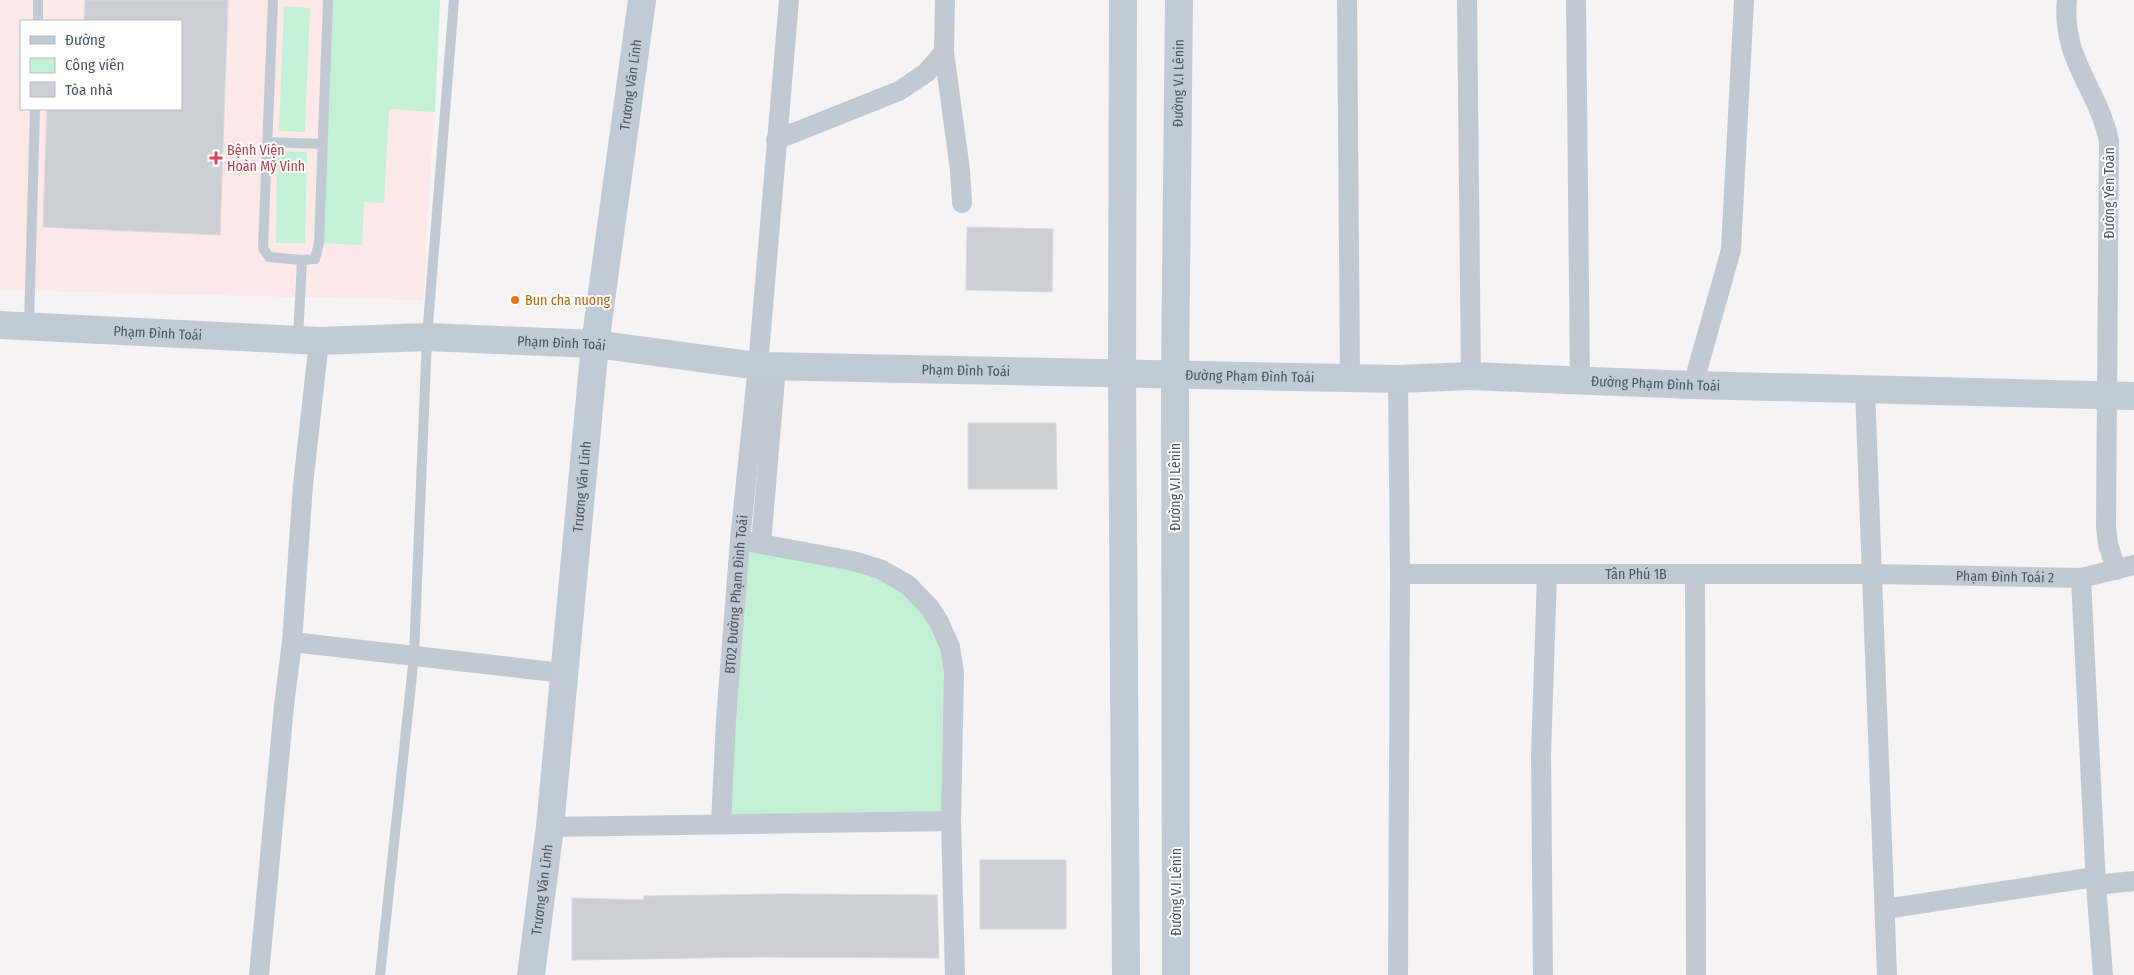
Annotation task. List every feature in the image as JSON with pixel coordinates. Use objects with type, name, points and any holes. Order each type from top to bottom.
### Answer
[{"type":"street","name":"Trương Văn Lĩnh","points":[[531,975],[550,827],[595,344],[642,0]]},
{"type":"street","points":[[767,366],[776,140],[789,0]]},
{"type":"street","points":[[945,0],[944,52],[960,170],[962,203]]},
{"type":"street","points":[[1124,0],[1122,373],[1126,975]]},
{"type":"street","name":"Đường V.I Lênin","points":[[1176,975],[1175,373],[1179,0]]},
{"type":"street","points":[[1347,0],[1350,377]]},
{"type":"street","points":[[1467,0],[1471,376]]},
{"type":"street","points":[[1576,0],[1580,380]]},
{"type":"street","points":[[1693,385],[1726,275],[1732,243],[1744,0]]},
{"type":"street","name":"Đường Yên Toàn","points":[[2067,0],[2066,14],[2069,45],[2103,115],[2110,141],[2106,526],[2108,544],[2125,568]]},
{"type":"street","points":[[776,140],[899,91],[926,74],[944,52]]},
{"type":"street","name":"Phạm Đình Toái","points":[[0,325],[308,340],[427,337],[595,344],[767,366],[1175,373]]},
{"type":"street","points":[[259,975],[284,706],[292,642],[303,485],[308,340]]},
{"type":"street","name":"BT02 Đường Phạm Đình Toái","points":[[721,824],[726,720],[740,540],[767,366]]},
{"type":"street","name":"BT02 Đường Phạm Đình Toái","points":[[762,544],[767,366]]},
{"type":"street","name":"Đường Phạm Đình Toái","points":[[1175,373],[1398,378],[1471,376],[1693,385],[2134,396]]},
{"type":"street","points":[[1398,378],[1400,574],[1398,975]]},
{"type":"street","points":[[1865,389],[1887,975]]},
{"type":"street","points":[[740,540],[853,561],[880,569],[908,585],[930,608],[945,635],[954,672],[951,821],[956,975]]},
{"type":"street","name":"Phạm Đình Toái 2","points":[[1873,574],[2081,578],[2125,568]]},
{"type":"street","name":"Tân Phú 1B","points":[[1400,574],[1873,574]]},
{"type":"street","points":[[1543,975],[1541,755],[1547,575]]},
{"type":"street","points":[[1695,575],[1696,975]]},
{"type":"street","points":[[2081,578],[2095,881],[2103,975]]},
{"type":"street","points":[[292,642],[563,673]]},
{"type":"street","points":[[550,827],[951,821]]},
{"type":"street","points":[[1885,909],[2095,881],[2134,881]]},
{"type":"lane","points":[[38,0],[38,20]]},
{"type":"lane","points":[[273,0],[263,248],[269,257],[302,260],[315,259],[319,243],[328,0]]},
{"type":"lane","points":[[380,975],[414,656],[427,337],[454,0]]},
{"type":"lane","points":[[29,326],[35,110]]},
{"type":"lane","points":[[267,142],[322,144]]},
{"type":"lane","points":[[302,260],[308,340]]},
{"type":"shaded area","name":"Bệnh Viện Hoàn Mỹ Vinh","points":[[0,0],[440,0],[423,300],[0,290]]},
{"type":"green space","points":[[330,0],[440,0],[435,112],[389,109],[384,203],[364,202],[362,245],[319,243]]},
{"type":"green space","points":[[284,6],[310,8],[305,132],[279,131]]},
{"type":"green space","points":[[277,151],[307,152],[305,243],[276,243]]},
{"type":"green space","points":[[740,540],[880,569],[945,635],[951,821],[721,824]]},
{"type":"building","points":[[85,0],[228,0],[220,235],[43,227],[47,110],[182,110],[182,20],[84,20]]},
{"type":"building","points":[[967,227],[1053,229],[1052,292],[966,290]]},
{"type":"building","points":[[968,423],[1056,423],[1057,489],[968,489]]},
{"type":"building","points":[[980,860],[1066,860],[1066,929],[980,929]]},
{"type":"building","points":[[782,894],[937,895],[939,958],[758,957],[572,960],[572,898],[644,900],[644,896]]},
{"type":"place","name":"Bệnh Viện Hoàn Mỹ Vinh","points":[[216,158]]},
{"type":"place","name":"Bun cha nuong","points":[[515,300]]}]
